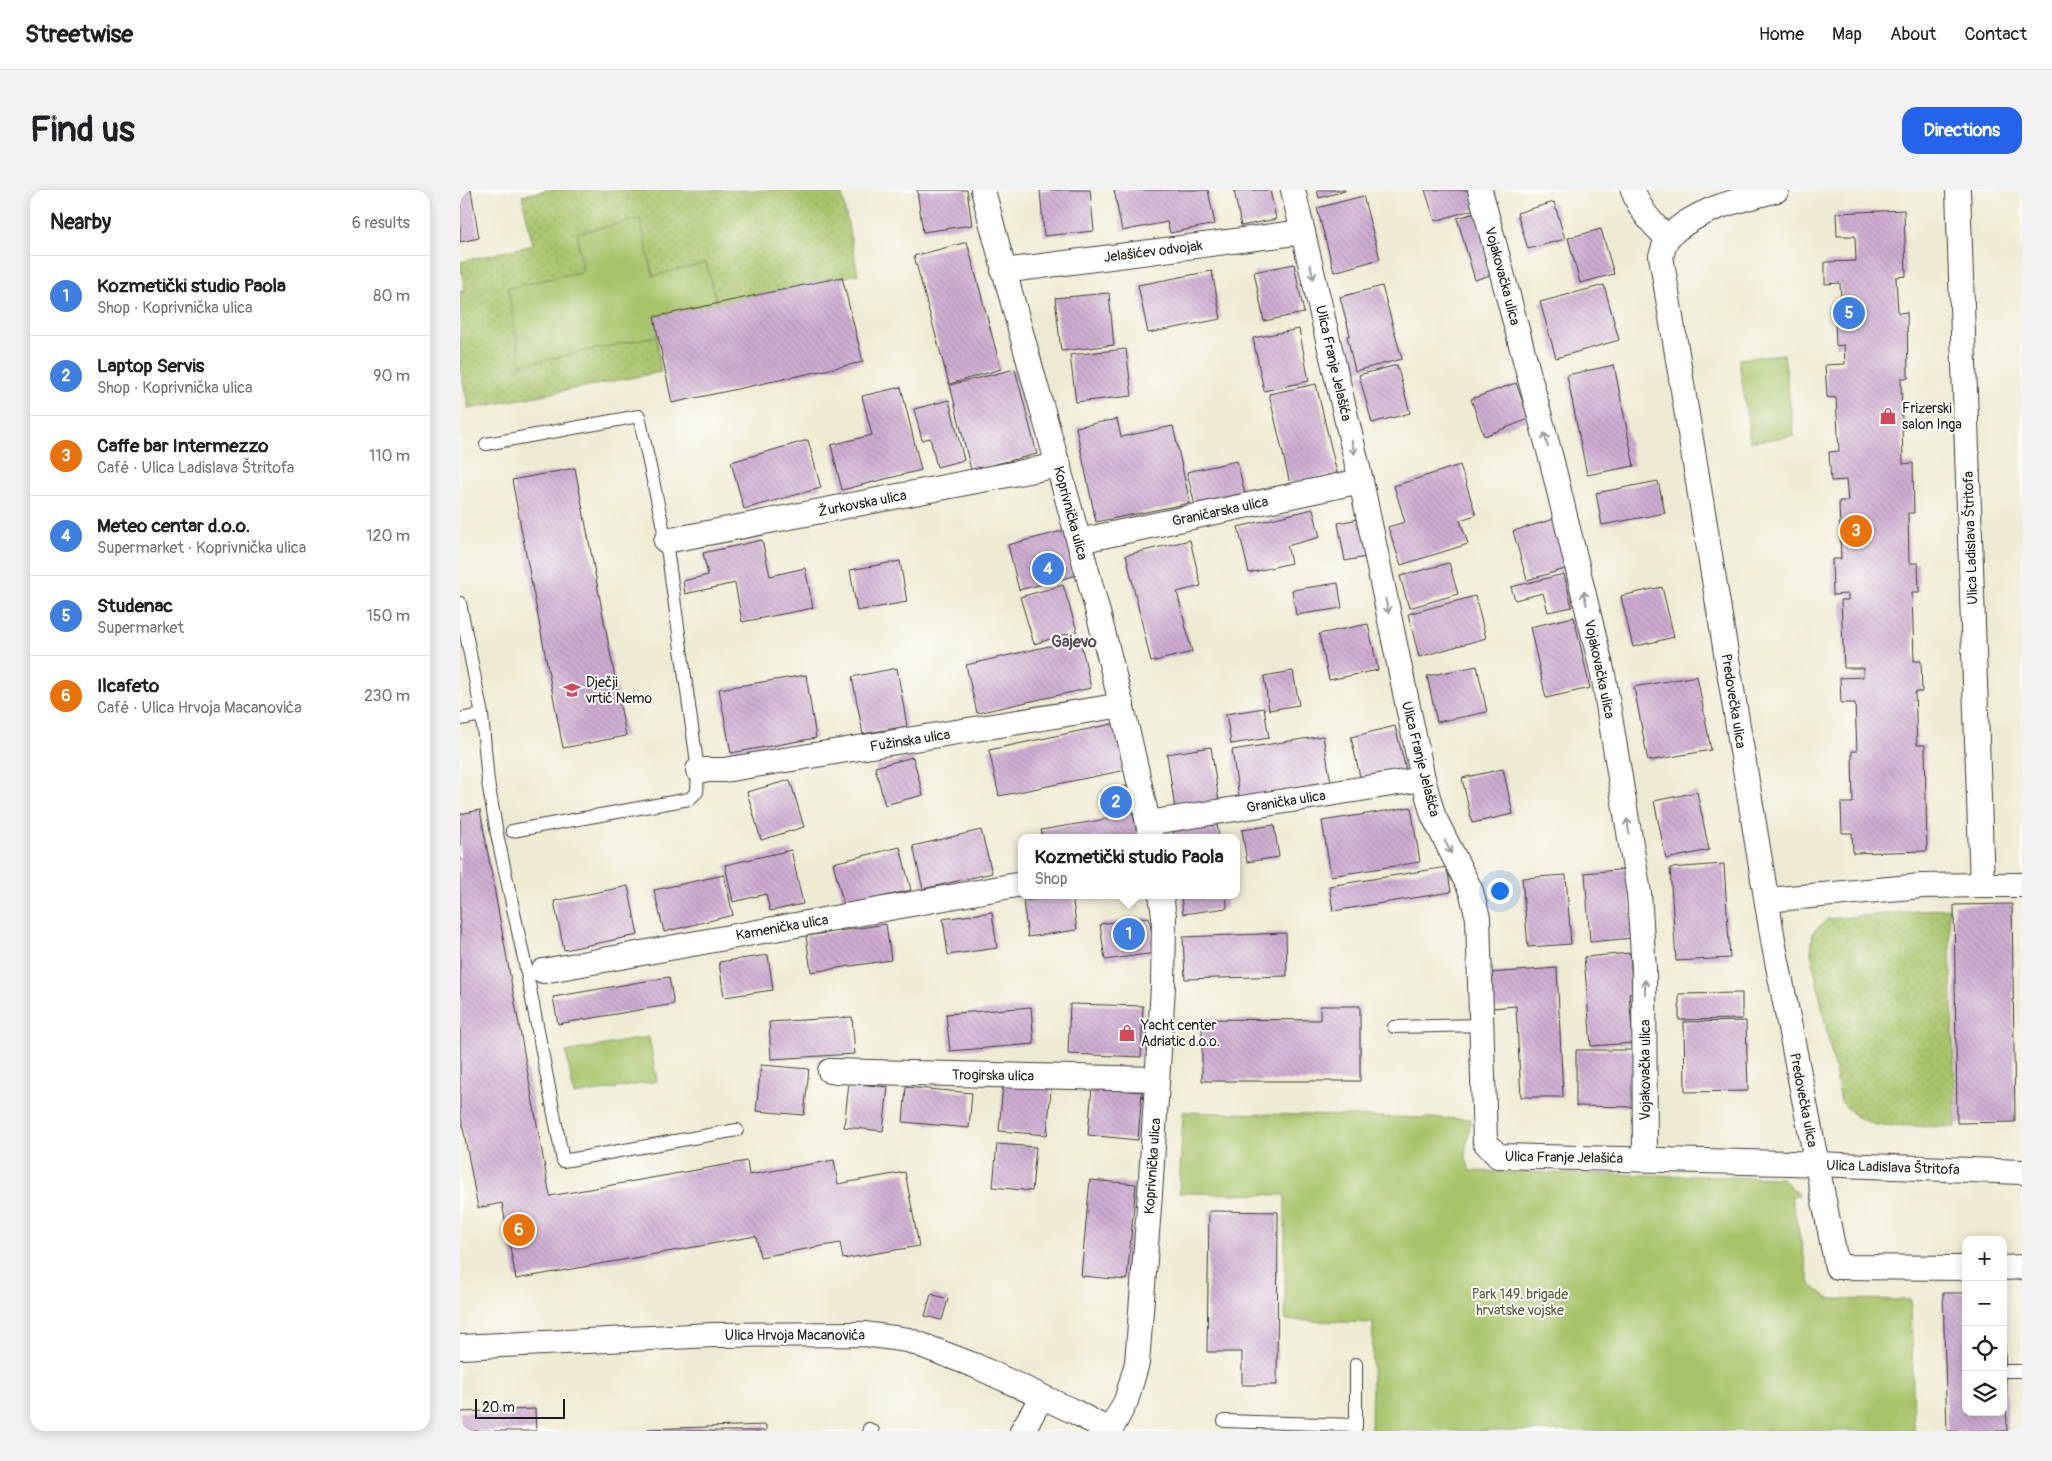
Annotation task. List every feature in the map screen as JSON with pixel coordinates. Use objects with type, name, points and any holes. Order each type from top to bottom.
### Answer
[{"type":"street","name":"Koprivnička ulica","points":[[983,190],[1059,465],[1122,705],[1150,831]]},
{"type":"street","name":"Ulica Franje Jelašića","points":[[1293,190],[1361,481],[1423,779],[1433,815],[1471,892],[1478,918],[1485,1142],[1498,1156],[1817,1164]]},
{"type":"street","name":"Vojakovačka ulica","points":[[1480,190],[1552,462],[1604,683],[1639,893],[1644,978],[1645,1159]]},
{"type":"street","points":[[1633,190],[1638,206],[1667,238],[1680,225],[1710,209],[1777,190]]},
{"type":"street","name":"Ulica Ladislava Štritofa","points":[[1958,190],[1982,885]]},
{"type":"street","name":"Jelašićev odvojak","points":[[1004,271],[1303,232]]},
{"type":"street","name":"Predovečka ulica","points":[[1667,238],[1660,256],[1767,900],[1817,1164]]},
{"type":"street","name":"Žurkovska ulica","points":[[666,541],[1059,465]]},
{"type":"street","name":"Graničarska ulica","points":[[1079,541],[1361,481]]},
{"type":"street","name":"Fužinska ulica","points":[[698,770],[724,770],[1122,705]]},
{"type":"street","name":"Granička ulica","points":[[1150,831],[1423,779]]},
{"type":"street","name":"Kamenička ulica","points":[[543,971],[1018,885]]},
{"type":"street","points":[[1767,900],[1922,886],[2022,885]]},
{"type":"street","name":"Koprivnička ulica","points":[[1110,1431],[1126,1401],[1137,1363],[1163,987],[1164,916],[1162,899]]},
{"type":"street","name":"Trogirska ulica","points":[[830,1070],[1157,1078]]},
{"type":"street","name":"Ulica Ladislava Štritofa","points":[[1962,1268],[1837,1267],[1817,1164],[2022,1172]]},
{"type":"street","points":[[2007,1268],[2022,1267]]},
{"type":"street","name":"Ulica Hrvoja Macanovića","points":[[460,1347],[713,1335],[864,1334],[908,1340],[935,1349],[1042,1397],[1110,1431]]},
{"type":"street","points":[[1022,1431],[1042,1397]]},
{"type":"lane","points":[[486,444],[639,416],[666,541],[698,770],[697,792],[689,799],[512,831]]},
{"type":"lane","points":[[460,603],[482,715],[488,782],[497,834],[527,973],[563,1161],[736,1130]]},
{"type":"lane","points":[[460,719],[482,715]]},
{"type":"lane","points":[[1394,1027],[1482,1025]]},
{"type":"lane","points":[[1224,1421],[1355,1428],[1356,1364]]},
{"type":"lane","points":[[2007,1371],[2022,1371]]},
{"type":"green space","points":[[547,190],[841,190],[858,274],[655,317],[661,372],[469,409],[460,367],[460,292],[465,291],[460,262],[533,245],[522,196]]},
{"type":"green space","points":[[640,219],[653,276],[706,263],[722,322],[521,365],[508,288],[583,271],[577,233]]},
{"type":"green space","points":[[1784,354],[1794,436],[1750,442],[1739,359]]},
{"type":"green space","points":[[1949,908],[1956,1127],[1875,1125],[1855,1116],[1841,1102],[1811,952],[1813,932],[1828,919]]},
{"type":"green space","points":[[649,1037],[657,1081],[574,1095],[566,1052]]},
{"type":"green space","name":"Park 149. brigade hrvatske vojske","points":[[1183,1112],[1471,1119],[1465,1154],[1470,1171],[1782,1178],[1799,1195],[1791,1196],[1810,1284],[1829,1299],[1911,1300],[1914,1431],[1371,1431],[1373,1323],[1285,1320],[1285,1195],[1179,1193]]},
{"type":"building","points":[[460,190],[471,190],[479,238],[460,242]]},
{"type":"building","points":[[917,190],[967,190],[972,225],[923,232]]},
{"type":"building","points":[[1040,190],[1090,190],[1094,231],[1044,236]]},
{"type":"building","points":[[1114,190],[1208,190],[1215,224],[1170,233],[1167,222],[1122,231]]},
{"type":"building","points":[[1234,190],[1270,190],[1276,219],[1241,226]]},
{"type":"building","points":[[1317,190],[1345,190],[1345,191],[1319,198]]},
{"type":"building","points":[[1425,190],[1476,190],[1481,207],[1435,221]]},
{"type":"building","points":[[1363,196],[1380,259],[1334,272],[1317,208]]},
{"type":"building","points":[[1554,202],[1565,239],[1528,249],[1517,213]]},
{"type":"building","points":[[1904,210],[1906,276],[1896,277],[1898,313],[1907,312],[1908,378],[1901,378],[1903,464],[1913,463],[1914,513],[1908,513],[1909,563],[1918,563],[1919,592],[1912,592],[1914,661],[1921,661],[1922,692],[1915,692],[1917,745],[1925,745],[1927,851],[1853,853],[1852,833],[1842,833],[1841,803],[1853,803],[1852,751],[1857,751],[1855,703],[1841,703],[1840,678],[1863,677],[1863,668],[1844,668],[1841,600],[1848,600],[1848,594],[1833,595],[1832,559],[1841,559],[1839,501],[1848,501],[1846,480],[1831,481],[1829,452],[1839,451],[1836,398],[1827,397],[1825,365],[1845,364],[1844,345],[1836,346],[1835,319],[1842,319],[1840,283],[1825,284],[1825,262],[1856,261],[1855,236],[1837,236],[1836,213]]},
{"type":"building","points":[[1476,213],[1494,274],[1475,280],[1457,218]]},
{"type":"building","points":[[1601,229],[1614,274],[1580,283],[1568,238]]},
{"type":"building","points":[[967,242],[1001,369],[949,384],[914,256]]},
{"type":"building","points":[[1294,264],[1304,313],[1264,321],[1254,272]]},
{"type":"building","points":[[1212,271],[1221,319],[1148,333],[1138,285]]},
{"type":"building","points":[[842,277],[863,362],[672,403],[654,317]]},
{"type":"building","points":[[1604,285],[1619,340],[1556,358],[1540,302]]},
{"type":"building","points":[[1382,286],[1402,359],[1355,371],[1347,336],[1350,335],[1340,297]]},
{"type":"building","points":[[1109,293],[1114,345],[1061,351],[1055,298]]},
{"type":"building","points":[[1299,329],[1309,381],[1264,391],[1253,338]]},
{"type":"building","points":[[1126,349],[1132,396],[1076,402],[1070,355]]},
{"type":"building","points":[[1397,365],[1410,413],[1372,423],[1359,375]]},
{"type":"building","points":[[1614,365],[1634,466],[1587,475],[1567,375]]},
{"type":"building","points":[[1015,369],[1037,454],[971,470],[950,385]]},
{"type":"building","points":[[1516,383],[1529,419],[1484,436],[1471,399]]},
{"type":"building","points":[[1316,384],[1337,473],[1290,484],[1269,394]]},
{"type":"building","points":[[901,387],[921,470],[842,490],[831,445],[872,435],[862,396]]},
{"type":"building","points":[[949,400],[964,460],[937,467],[930,438],[922,440],[914,409]]},
{"type":"building","points":[[1117,419],[1121,437],[1173,426],[1190,503],[1096,522],[1076,427]]},
{"type":"building","points":[[808,440],[821,488],[744,509],[731,462]]},
{"type":"building","points":[[1237,461],[1246,498],[1196,510],[1187,472]]},
{"type":"building","points":[[1460,465],[1476,515],[1460,520],[1468,544],[1401,565],[1388,527],[1405,522],[1394,486]]},
{"type":"building","points":[[575,468],[626,736],[563,748],[512,480]]},
{"type":"building","points":[[1658,481],[1665,513],[1602,525],[1596,493]]},
{"type":"building","points":[[1313,509],[1320,537],[1287,546],[1291,563],[1249,573],[1238,527]]},
{"type":"building","points":[[1364,518],[1371,556],[1345,561],[1338,523]]},
{"type":"building","points":[[1558,518],[1572,567],[1527,580],[1513,531]]},
{"type":"building","points":[[1066,530],[1078,575],[1019,590],[1008,545]]},
{"type":"building","points":[[762,540],[770,576],[805,568],[813,608],[742,622],[735,583],[685,594],[683,581],[708,575],[703,553]]},
{"type":"building","points":[[1190,540],[1201,586],[1177,592],[1192,652],[1151,662],[1126,555]]},
{"type":"building","points":[[900,561],[907,602],[857,611],[850,570]]},
{"type":"building","points":[[1449,563],[1458,594],[1409,608],[1400,576]]},
{"type":"building","points":[[1564,574],[1572,607],[1548,612],[1543,593],[1515,600],[1511,587]]},
{"type":"building","points":[[1338,583],[1342,608],[1296,615],[1292,590]]},
{"type":"building","points":[[1063,585],[1077,631],[1034,644],[1020,597]]},
{"type":"building","points":[[1662,587],[1674,637],[1633,647],[1621,596]]},
{"type":"building","points":[[1475,596],[1486,638],[1419,657],[1408,614]]},
{"type":"building","points":[[1574,617],[1590,688],[1546,698],[1530,627]]},
{"type":"building","points":[[1368,624],[1378,670],[1329,680],[1319,634]]},
{"type":"building","points":[[1080,639],[1091,688],[977,713],[966,665]]},
{"type":"building","points":[[1477,666],[1487,712],[1437,722],[1427,676]]},
{"type":"building","points":[[897,668],[907,726],[863,734],[852,677]]},
{"type":"building","points":[[1293,671],[1299,705],[1269,710],[1264,676]]},
{"type":"building","points":[[806,675],[816,738],[731,753],[719,689]]},
{"type":"building","points":[[1697,676],[1711,750],[1648,761],[1634,687]]},
{"type":"building","points":[[1264,708],[1269,738],[1231,744],[1226,714]]},
{"type":"building","points":[[1117,723],[1126,770],[999,796],[989,750]]},
{"type":"building","points":[[1395,726],[1406,770],[1361,781],[1351,737]]},
{"type":"building","points":[[1323,736],[1331,783],[1239,797],[1232,750]]},
{"type":"building","points":[[1211,747],[1219,802],[1175,809],[1167,754]]},
{"type":"building","points":[[913,757],[923,795],[885,805],[875,767]]},
{"type":"building","points":[[1503,769],[1513,814],[1472,823],[1462,778]]},
{"type":"building","points":[[790,780],[804,827],[761,840],[747,792]]},
{"type":"building","points":[[1127,786],[1137,834],[1042,834],[1041,830],[1107,819],[1101,791]]},
{"type":"building","points":[[1697,792],[1709,850],[1666,859],[1654,801]]},
{"type":"building","points":[[1411,807],[1420,862],[1331,876],[1322,821]]},
{"type":"building","points":[[480,810],[550,1196],[747,1161],[749,1175],[834,1160],[838,1184],[905,1172],[919,1246],[843,1259],[840,1243],[760,1257],[756,1236],[516,1279],[502,1203],[478,1208],[460,1111],[460,814]]},
{"type":"building","points":[[1217,824],[1218,834],[1174,834],[1173,829]]},
{"type":"building","points":[[1274,825],[1279,857],[1247,862],[1242,830]]},
{"type":"building","points":[[981,830],[992,873],[923,889],[913,846]]},
{"type":"building","points":[[900,847],[911,890],[844,906],[833,863]]},
{"type":"building","points":[[791,850],[803,904],[770,911],[766,894],[733,902],[725,865]]},
{"type":"building","points":[[1724,864],[1730,958],[1676,961],[1670,868]]},
{"type":"building","points":[[1447,867],[1451,892],[1333,911],[1329,886]]},
{"type":"building","points":[[1628,869],[1633,938],[1590,942],[1585,873]]},
{"type":"building","points":[[724,875],[733,915],[664,932],[654,890]]},
{"type":"building","points":[[1566,875],[1571,944],[1528,947],[1522,878]]},
{"type":"building","points":[[628,886],[638,935],[564,950],[554,901]]},
{"type":"building","points":[[1073,899],[1077,930],[1028,937],[1023,901]]},
{"type":"building","points":[[1181,899],[1226,899],[1227,908],[1183,914]]},
{"type":"building","points":[[2012,904],[2015,1122],[1957,1123],[1954,905]]},
{"type":"building","points":[[992,912],[997,948],[948,955],[943,919]]},
{"type":"building","points":[[1149,917],[1155,953],[1105,960],[1100,924]]},
{"type":"building","points":[[886,924],[891,960],[811,972],[806,936]]},
{"type":"building","points":[[1286,933],[1287,976],[1185,979],[1183,937]]},
{"type":"building","points":[[1630,953],[1633,993],[1629,993],[1633,1043],[1591,1046],[1584,957]]},
{"type":"building","points":[[768,955],[773,990],[724,997],[719,962]]},
{"type":"building","points":[[1557,968],[1563,1097],[1521,1097],[1516,1006],[1492,1008],[1490,973]]},
{"type":"building","points":[[669,977],[674,1004],[558,1024],[553,997]]},
{"type":"building","points":[[1742,993],[1742,1019],[1679,1020],[1679,994]]},
{"type":"building","points":[[1070,1004],[1143,1006],[1141,1057],[1068,1054]]},
{"type":"building","points":[[1320,1006],[1360,1006],[1360,1081],[1202,1081],[1202,1019],[1320,1020]]},
{"type":"building","points":[[1031,1007],[1034,1044],[950,1051],[946,1014]]},
{"type":"building","points":[[852,1017],[855,1054],[771,1059],[769,1022]]},
{"type":"building","points":[[1746,1021],[1748,1091],[1685,1092],[1684,1022]]},
{"type":"building","points":[[1576,1050],[1638,1050],[1638,1107],[1576,1106]]},
{"type":"building","points":[[761,1065],[809,1069],[804,1115],[756,1111]]},
{"type":"building","points":[[849,1083],[888,1087],[883,1131],[844,1127]]},
{"type":"building","points":[[1003,1084],[1051,1089],[1047,1135],[999,1131]]},
{"type":"building","points":[[906,1087],[972,1093],[969,1128],[903,1122]]},
{"type":"building","points":[[1092,1087],[1142,1092],[1138,1140],[1088,1135]]},
{"type":"building","points":[[997,1144],[1036,1147],[1032,1191],[993,1187]]},
{"type":"building","points":[[1090,1180],[1136,1184],[1127,1280],[1081,1276]]},
{"type":"building","points":[[1209,1211],[1278,1212],[1277,1385],[1242,1385],[1242,1352],[1207,1352]]},
{"type":"building","points":[[1943,1293],[1962,1293],[1962,1416],[2007,1416],[2007,1431],[1947,1431]]},
{"type":"building","points":[[931,1294],[948,1299],[942,1320],[925,1316]]},
{"type":"building","points":[[535,1409],[536,1431],[460,1431],[460,1412]]},
{"type":"building","points":[[766,1425],[766,1431],[648,1431],[648,1429]]},
{"type":"place","name":"Studenac","points":[[1849,313]]},
{"type":"place","name":"Frizerski salon Inga","points":[[1888,416]]},
{"type":"place","name":"Caffe bar Intermezzo","points":[[1856,531]]},
{"type":"place","name":"Meteo centar d.o.o.","points":[[1048,569]]},
{"type":"place","name":"Dječji vrtić Nemo","points":[[572,690]]},
{"type":"place","name":"Laptop Servis","points":[[1116,802]]},
{"type":"place","name":"Kozmetički studio Paola","points":[[1129,934]]},
{"type":"place","name":"Yacht center Adriatic d.o.o.","points":[[1127,1033]]},
{"type":"place","name":"Ilcafeto","points":[[519,1230]]},
{"type":"district","name":"Gajevo","points":[[1074,641]]}]
